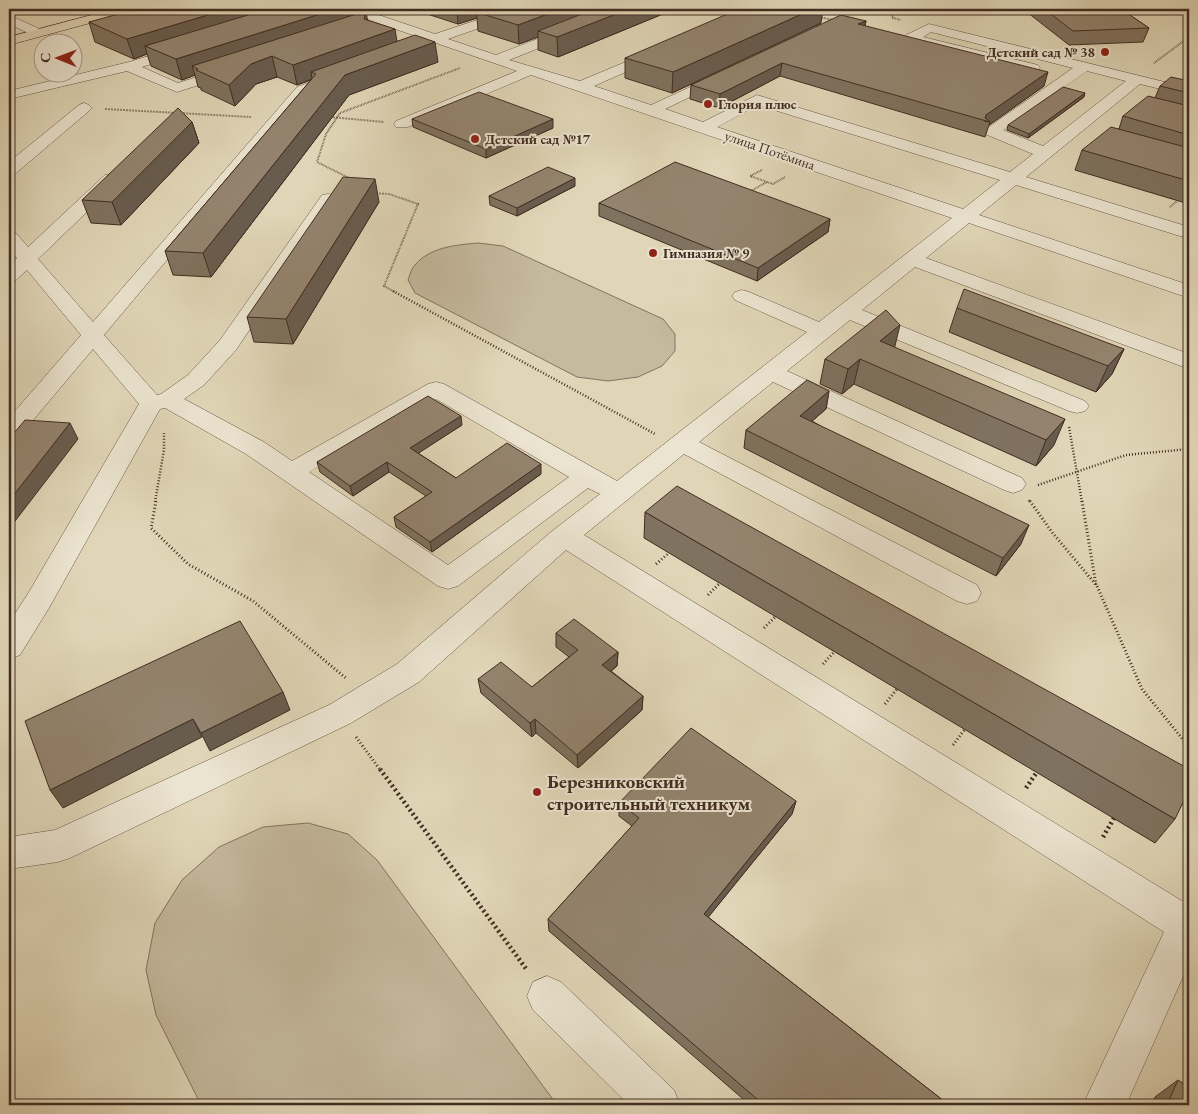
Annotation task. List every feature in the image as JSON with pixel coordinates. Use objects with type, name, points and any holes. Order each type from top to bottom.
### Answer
[{"type":"main road","points":[[41,32],[127,9]]},
{"type":"main road","points":[[9,41],[32,34]]},
{"type":"street","name":"улица Потёмина","points":[[350,9],[496,60],[581,86],[1189,292]]},
{"type":"street","points":[[413,50],[521,9]]},
{"type":"street","points":[[496,60],[626,9]]},
{"type":"street","points":[[357,28],[402,13]]},
{"type":"street","points":[[9,20],[35,32]]},
{"type":"street","points":[[1067,78],[911,38],[928,28],[1189,92]]},
{"type":"street","points":[[9,95],[128,66],[194,46]]},
{"type":"street","points":[[581,86],[669,48]]},
{"type":"street","points":[[1032,68],[1049,58]]},
{"type":"street","points":[[128,66],[176,88],[241,66]]},
{"type":"street","points":[[1029,166],[991,131],[1085,66]]},
{"type":"street","points":[[652,110],[738,69]]},
{"type":"street","points":[[9,433],[302,90],[355,70]]},
{"type":"street","points":[[402,124],[530,71]]},
{"type":"street","points":[[9,84],[32,77]]},
{"type":"street","points":[[9,853],[58,846],[340,714],[408,673],[565,536],[680,444],[1029,166],[1082,134],[1119,103],[1138,79]]},
{"type":"street","points":[[703,128],[757,100],[1029,166],[1188,224]]},
{"type":"street","points":[[9,170],[83,108]]},
{"type":"street","points":[[9,276],[121,169]]},
{"type":"street","points":[[9,647],[155,405],[196,380],[228,345],[328,200]]},
{"type":"street","points":[[9,237],[155,405],[255,448],[448,579],[587,476]]},
{"type":"street","points":[[912,259],[1189,362]]},
{"type":"street","points":[[742,296],[822,331]]},
{"type":"street","points":[[847,311],[1070,403]]},
{"type":"street","points":[[771,372],[1017,487]]},
{"type":"street","points":[[291,472],[436,389],[619,493]]},
{"type":"street","points":[[680,444],[967,593]]},
{"type":"street","points":[[565,536],[1189,924],[1104,1105]]},
{"type":"street","points":[[547,996],[659,1105]]},
{"type":"path","points":[[818,17],[837,20]]},
{"type":"path","points":[[1138,79],[1141,73],[1189,37]]},
{"type":"path","points":[[328,200],[344,196],[351,179],[317,162],[326,134],[340,113],[468,65]]},
{"type":"path","points":[[83,108],[246,117],[309,116],[402,124]]},
{"type":"path","points":[[765,168],[750,176],[773,184],[788,176]]},
{"type":"path","points":[[745,194],[767,182]]},
{"type":"path","points":[[346,191],[389,194],[418,204],[384,286],[680,444]]},
{"type":"path","points":[[1070,403],[1078,471],[1096,586],[1142,689],[1189,747]]},
{"type":"path","points":[[155,405],[164,431],[164,450],[151,528],[188,564],[253,601],[368,697]]},
{"type":"path","points":[[1096,586],[1017,487],[1078,471],[1126,455],[1189,449]]},
{"type":"path","points":[[340,714],[547,996]]},
{"type":"shaded area","points":[[478,243],[503,246],[663,319],[675,334],[675,351],[662,366],[638,377],[608,381],[577,377],[415,293],[408,280],[412,268],[421,259],[444,248]]},
{"type":"shaded area","points":[[308,823],[348,834],[377,860],[557,1105],[201,1105],[156,1015],[146,970],[155,923],[182,880],[219,847],[263,827]]},
{"type":"building","points":[[137,9],[228,9],[127,39],[89,22]]},
{"type":"building","points":[[268,9],[336,9],[176,59],[145,46]]},
{"type":"building","points":[[484,9],[561,9],[518,25],[476,12]]},
{"type":"building","points":[[595,9],[629,9],[557,37],[538,31]]},
{"type":"building","points":[[739,9],[813,9],[673,72],[625,58]]},
{"type":"building","points":[[1044,9],[1121,9],[1149,28],[1073,31]]},
{"type":"building","points":[[366,11],[364,19],[395,29],[293,65],[272,56],[251,64],[229,85],[196,70],[198,69],[192,66]]},
{"type":"building","points":[[841,15],[866,21],[858,24],[1048,72],[986,115],[985,118],[990,122],[782,63],[720,94],[691,85]]},
{"type":"building","points":[[415,35],[435,42],[345,75],[203,253],[165,251],[316,74],[311,72]]},
{"type":"building","points":[[1171,77],[1189,81],[1189,93],[1160,86]]},
{"type":"building","points":[[1063,87],[1085,93],[1029,134],[1008,125]]},
{"type":"building","points":[[479,92],[553,119],[486,149],[412,119]]},
{"type":"building","points":[[1148,96],[1189,106],[1189,135],[1123,116]]},
{"type":"building","points":[[178,108],[192,122],[112,202],[82,200]]},
{"type":"building","points":[[1111,127],[1189,148],[1189,181],[1082,150]]},
{"type":"building","points":[[675,162],[830,219],[758,268],[599,203]]},
{"type":"building","points":[[548,167],[575,178],[517,208],[489,196]]},
{"type":"building","points":[[343,177],[375,179],[286,319],[247,317]]},
{"type":"building","points":[[964,289],[1124,349],[1108,366],[957,308]]},
{"type":"building","points":[[886,310],[900,325],[880,341],[1065,419],[1046,440],[860,359],[848,369],[825,359]]},
{"type":"building","points":[[807,380],[829,391],[800,416],[1029,525],[1003,558],[746,430]]},
{"type":"building","points":[[428,396],[461,416],[410,448],[456,478],[507,443],[541,464],[430,542],[394,517],[432,492],[387,462],[350,486],[317,462]]},
{"type":"building","points":[[25,420],[70,423],[9,501],[9,439]]},
{"type":"building","points":[[677,486],[1189,769],[1189,790],[1175,819],[645,512]]},
{"type":"building","points":[[574,619],[618,652],[602,665],[643,696],[577,755],[535,719],[530,723],[478,679],[501,662],[532,687],[578,650],[556,633]]},
{"type":"building","points":[[240,621],[283,692],[201,733],[193,719],[50,790],[25,721]]},
{"type":"building","points":[[691,728],[796,801],[704,914],[949,1105],[764,1105],[548,919],[639,818],[619,803]]},
{"type":"building","points":[[1178,1080],[1189,1087],[1189,1105],[1167,1105]]},
{"type":"place","name":"Детский сад № 38","points":[[1105,52]]},
{"type":"place","name":"Глория плюс","points":[[708,104]]},
{"type":"place","name":"Детский сад №17","points":[[475,139]]},
{"type":"place","name":"Гимназия № 9","points":[[653,253]]},
{"type":"place","name":"Березниковский строительный техникум","points":[[537,792]]}]
